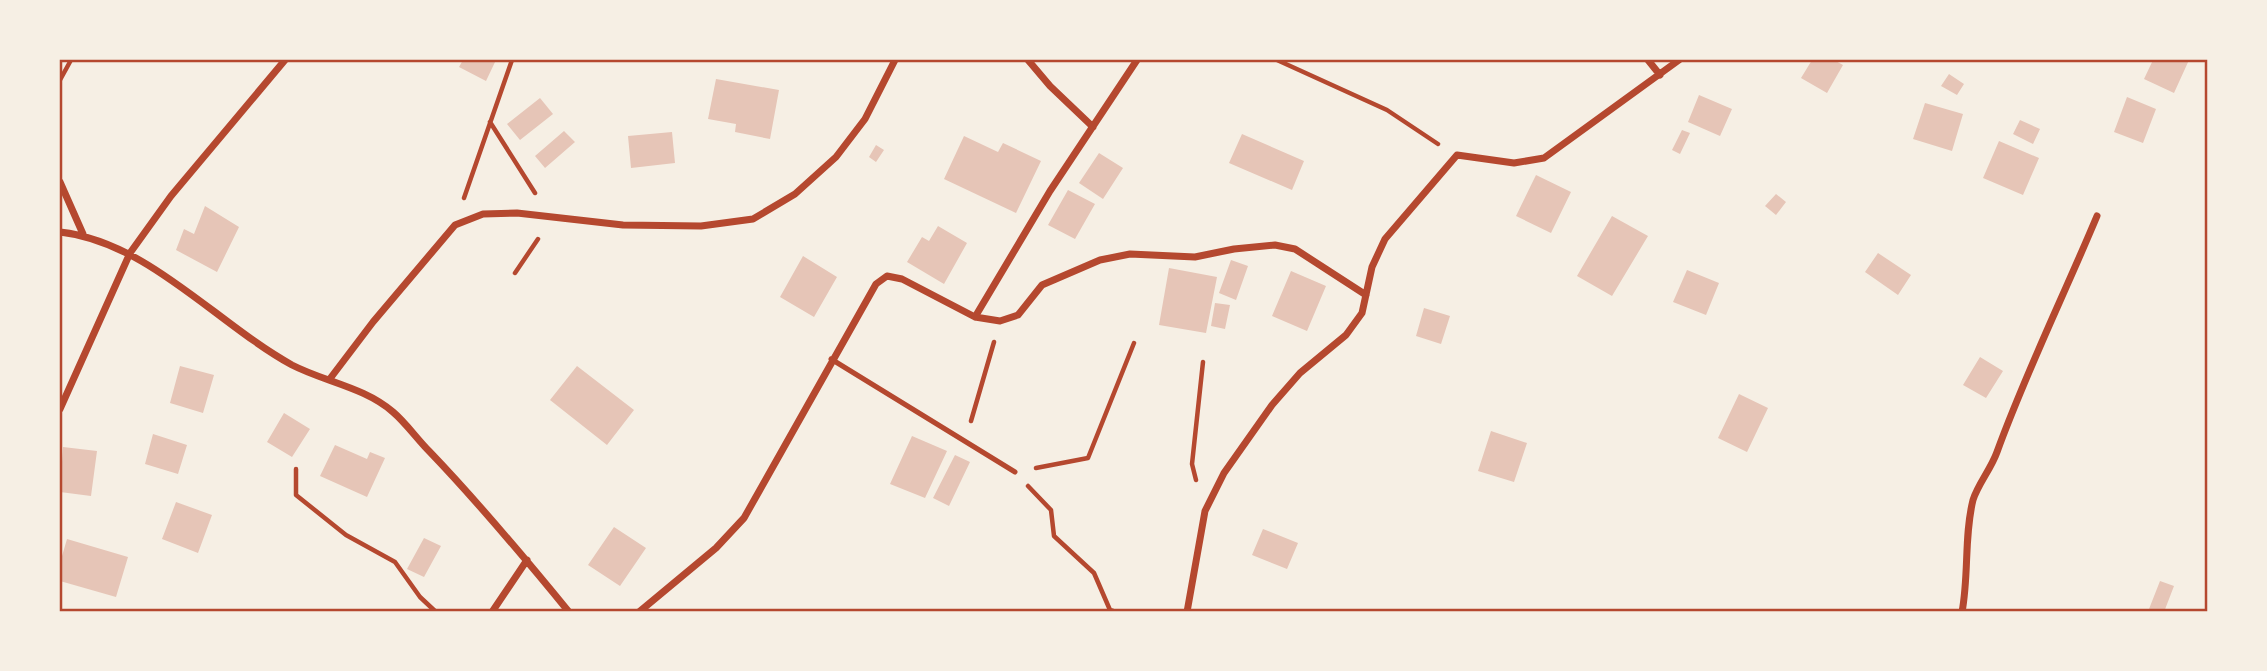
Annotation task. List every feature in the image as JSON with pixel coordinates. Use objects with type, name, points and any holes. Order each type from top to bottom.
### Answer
[{"type":"street","points":[[60,409],[130,253],[171,196],[285,60]]},
{"type":"street","points":[[329,380],[373,322],[455,225],[483,214],[517,213],[623,225],[701,226],[753,219],[795,194],[836,157],[865,120],[895,60]]},
{"type":"street","points":[[1028,60],[1050,86],[1093,127]]},
{"type":"street","points":[[975,317],[1050,191],[1136,60]]},
{"type":"street","points":[[1648,60],[1660,75]]},
{"type":"street","points":[[1187,611],[1205,511],[1224,473],[1272,405],[1300,373],[1346,335],[1362,313],[1372,267],[1385,239],[1457,155],[1514,163],[1544,158],[1679,60]]},
{"type":"street","points":[[60,182],[83,234]]},
{"type":"street","points":[[1962,611],[1967,584],[1970,515],[1975,496],[1987,474],[2005,426],[2097,216]]},
{"type":"street","points":[[60,232],[83,234],[130,253],[251,339],[294,366],[358,391],[393,412],[527,560],[569,611]]},
{"type":"street","points":[[639,611],[716,548],[744,518],[831,359],[876,284],[887,276],[902,279],[975,317],[1000,321],[1018,315],[1042,285],[1100,260],[1130,254],[1195,257],[1234,249],[1275,245],[1295,249],[1366,295]]},
{"type":"street","points":[[492,611],[527,560]]},
{"type":"lane","points":[[831,359],[1015,472]]},
{"type":"path","points":[[60,80],[71,60]]},
{"type":"path","points":[[455,225],[512,60]]},
{"type":"path","points":[[1277,60],[1387,110],[1457,155]]},
{"type":"path","points":[[965,442],[1000,321]]},
{"type":"path","points":[[1015,472],[1088,458],[1134,343]]},
{"type":"path","points":[[1203,362],[1192,464],[1205,511]]},
{"type":"path","points":[[296,469],[296,495],[346,535],[395,562],[420,597],[436,611]]},
{"type":"path","points":[[1015,472],[1051,510],[1054,536],[1094,573],[1110,610],[1116,611]]},
{"type":"building","points":[[463,60],[496,60],[486,81],[459,67]]},
{"type":"building","points":[[1812,60],[1834,60],[1843,65],[1827,93],[1801,78]]},
{"type":"building","points":[[2153,60],[2189,60],[2174,93],[2144,79]]},
{"type":"building","points":[[1949,74],[1964,84],[1957,95],[1941,86]]},
{"type":"building","points":[[716,79],[779,90],[770,139],[735,132],[736,124],[708,119]]},
{"type":"building","points":[[1699,95],[1732,109],[1720,136],[1688,122]]},
{"type":"building","points":[[2127,97],[2156,109],[2143,143],[2114,132]]},
{"type":"building","points":[[540,98],[553,114],[520,140],[507,124]]},
{"type":"building","points":[[1925,103],[1963,114],[1952,151],[1913,139]]},
{"type":"building","points":[[2020,120],[2040,129],[2033,144],[2013,134]]},
{"type":"building","points":[[1682,130],[1690,133],[1680,154],[1672,150]]},
{"type":"building","points":[[564,131],[575,142],[545,168],[535,156]]},
{"type":"building","points":[[672,132],[675,163],[631,168],[628,136]]},
{"type":"building","points":[[1242,134],[1304,161],[1292,190],[1229,163]]},
{"type":"building","points":[[964,136],[998,152],[1003,143],[1041,161],[1016,213],[944,179]]},
{"type":"building","points":[[1999,141],[2039,158],[2023,195],[1983,178]]},
{"type":"building","points":[[876,145],[884,150],[876,162],[869,157]]},
{"type":"building","points":[[1099,153],[1123,168],[1103,199],[1079,183]]},
{"type":"building","points":[[1536,175],[1571,192],[1551,233],[1516,216]]},
{"type":"building","points":[[1068,190],[1095,204],[1075,239],[1048,225]]},
{"type":"building","points":[[1776,194],[1786,202],[1776,215],[1765,206]]},
{"type":"building","points":[[205,206],[239,227],[217,272],[176,250],[184,229],[194,234]]},
{"type":"building","points":[[1612,216],[1648,236],[1612,296],[1577,276]]},
{"type":"building","points":[[938,226],[967,243],[944,284],[907,262],[922,237],[929,241]]},
{"type":"building","points":[[1878,253],[1911,275],[1898,295],[1865,272]]},
{"type":"building","points":[[803,256],[837,277],[814,317],[780,297]]},
{"type":"building","points":[[1231,260],[1248,266],[1236,300],[1219,293]]},
{"type":"building","points":[[1169,268],[1217,277],[1206,333],[1159,325]]},
{"type":"building","points":[[1687,270],[1719,283],[1706,315],[1673,302]]},
{"type":"building","points":[[1291,271],[1326,286],[1307,331],[1272,316]]},
{"type":"building","points":[[1215,303],[1230,305],[1225,329],[1211,326]]},
{"type":"building","points":[[1424,308],[1450,316],[1441,344],[1416,336]]},
{"type":"building","points":[[1980,357],[2003,371],[1986,398],[1963,385]]},
{"type":"building","points":[[180,366],[214,375],[203,413],[170,403]]},
{"type":"building","points":[[577,366],[634,410],[607,445],[550,400]]},
{"type":"building","points":[[1739,394],[1768,408],[1747,452],[1718,438]]},
{"type":"building","points":[[284,413],[310,429],[292,457],[267,442]]},
{"type":"building","points":[[1491,431],[1527,443],[1514,482],[1478,471]]},
{"type":"building","points":[[153,434],[187,445],[178,474],[145,464]]},
{"type":"building","points":[[912,436],[947,451],[925,498],[890,484]]},
{"type":"building","points":[[335,445],[367,459],[370,452],[385,458],[367,497],[320,476]]},
{"type":"building","points":[[63,447],[97,451],[91,496],[60,492]]},
{"type":"building","points":[[955,455],[970,462],[949,506],[933,498]]},
{"type":"building","points":[[176,502],[212,515],[198,553],[162,539]]},
{"type":"building","points":[[614,527],[646,548],[620,586],[588,565]]},
{"type":"building","points":[[1263,529],[1298,543],[1287,569],[1252,555]]},
{"type":"building","points":[[424,538],[441,546],[424,577],[407,569]]},
{"type":"building","points":[[67,539],[128,557],[116,597],[60,581],[60,563]]},
{"type":"building","points":[[2160,581],[2174,586],[2164,612],[2156,612],[2149,609]]}]
